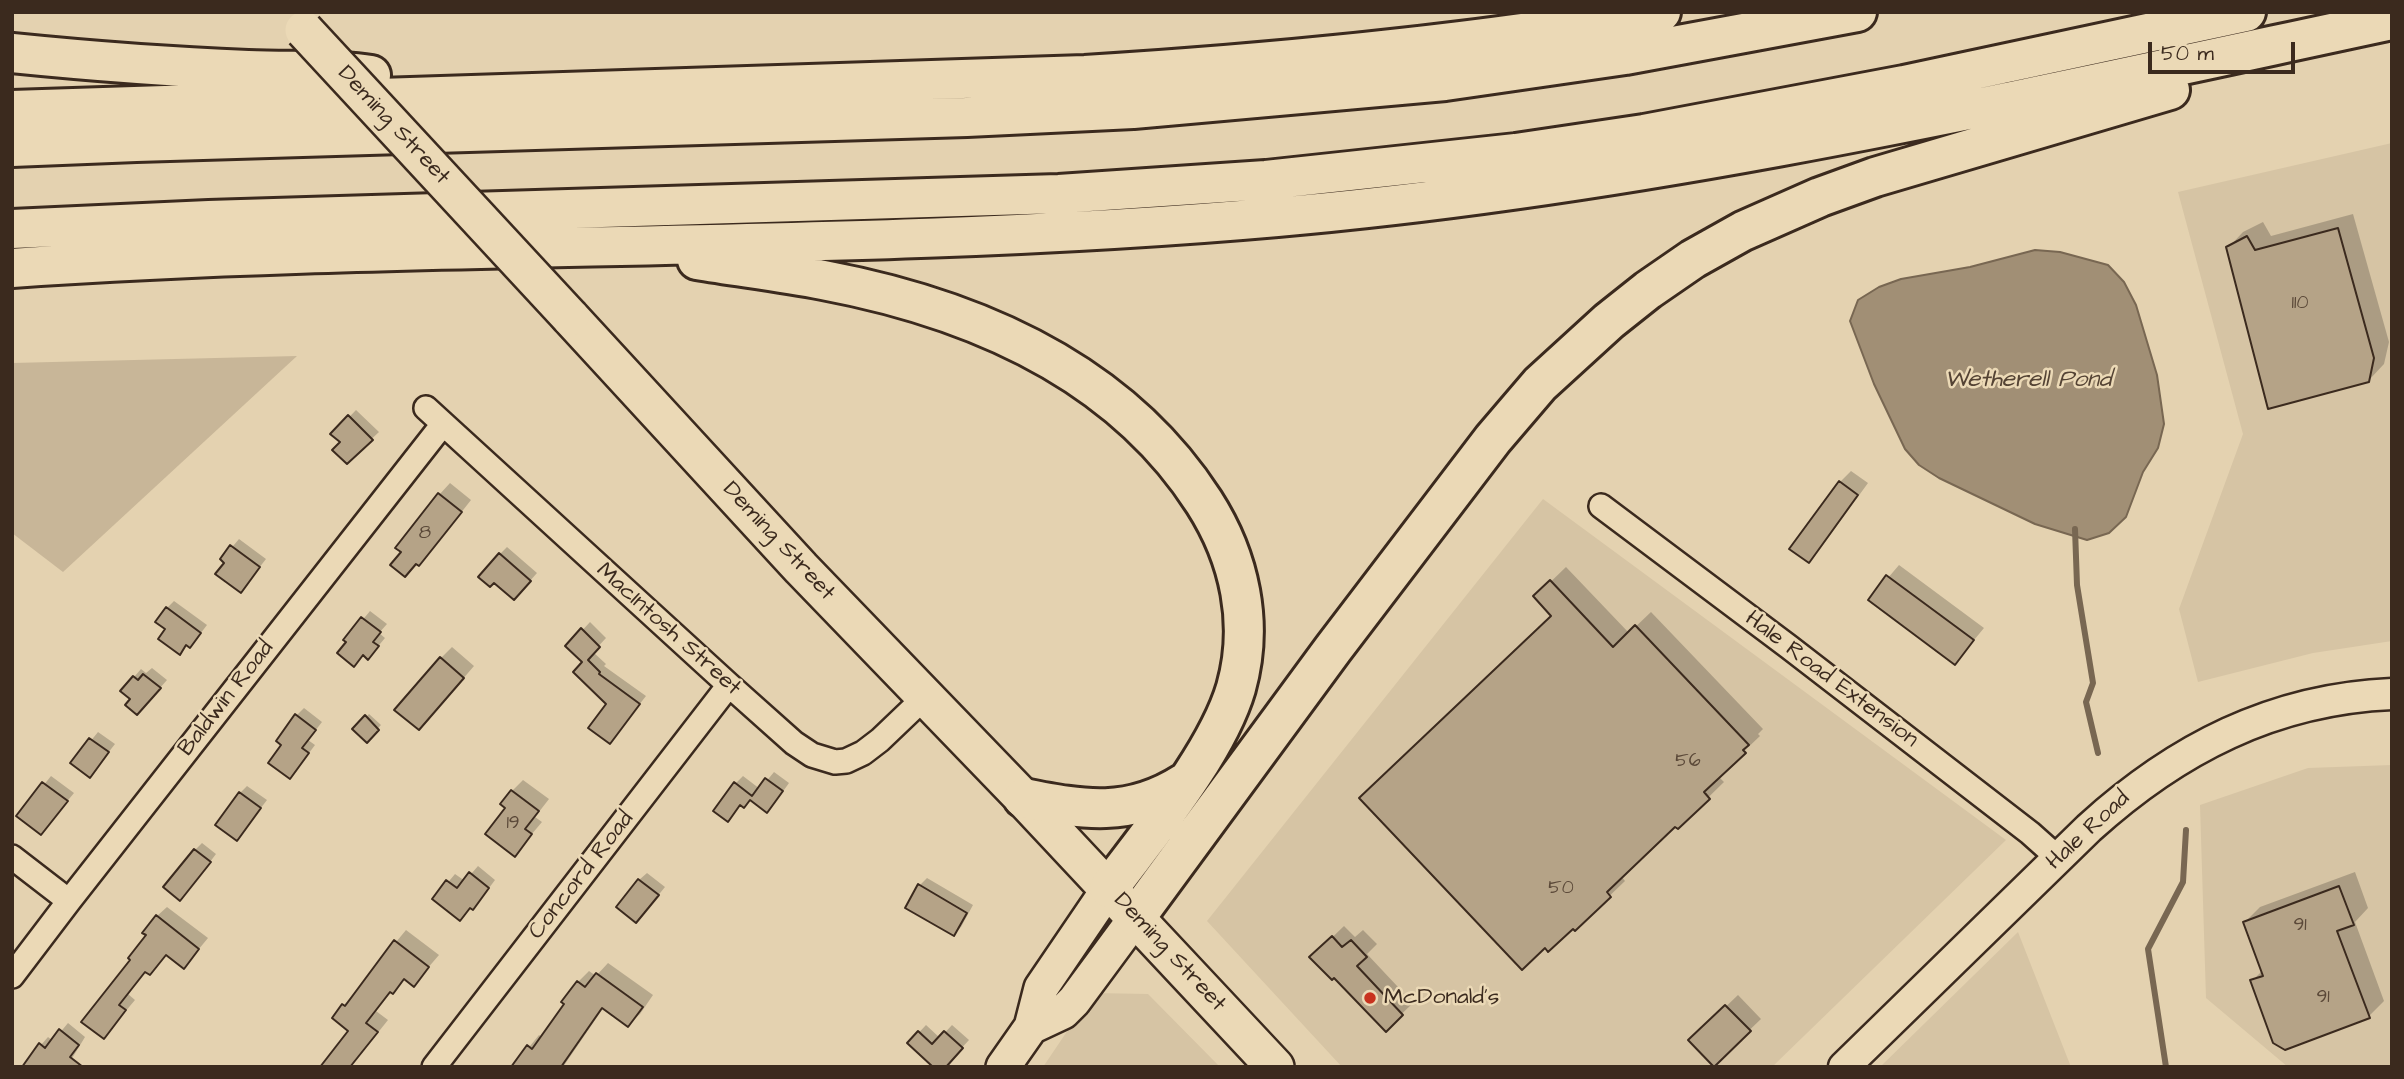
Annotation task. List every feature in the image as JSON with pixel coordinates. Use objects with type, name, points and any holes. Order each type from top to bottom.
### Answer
[{"type":"highway","points":[[12,110],[1012,79],[1140,72],[1388,50],[1661,12]]},
{"type":"highway","points":[[12,147],[967,117],[1133,109],[1254,100],[1494,74],[1650,51],[1857,12]]},
{"type":"highway","points":[[12,229],[209,220],[1059,194],[1266,180],[1516,153],[1668,130],[1904,85],[2246,12]]},
{"type":"highway","points":[[12,268],[214,257],[1109,229],[1278,217],[1449,199],[1583,181],[1732,156],[1922,120],[2392,20]]},
{"type":"highway","points":[[1136,917],[1374,595],[1510,419],[1571,354],[1648,290],[1735,236],[1819,197],[1875,177],[2148,98],[2341,31]]},
{"type":"highway","points":[[12,52],[128,64],[351,72],[509,93]]},
{"type":"highway","points":[[602,246],[825,280],[926,305],[989,327],[1043,353],[1089,382],[1135,420],[1175,461],[1208,509],[1231,554],[1242,599],[1243,648],[1235,690],[1218,730],[1186,782],[1109,888]]},
{"type":"highway","points":[[1023,798],[1079,808],[1115,810],[1149,801],[1186,782]]},
{"type":"main road","name":"Deming Street","points":[[296,21],[801,568],[1109,888],[1275,1067]]},
{"type":"main road","points":[[1003,1067],[1031,1027],[1041,988],[1109,888]]},
{"type":"main road","points":[[1031,1027],[1063,1012],[1136,917]]},
{"type":"street","name":"MacIntosh Street","points":[[425,408],[804,750],[824,760],[846,761],[863,753],[880,740],[925,696]]},
{"type":"street","name":"Baldwin Road","points":[[12,976],[443,424]]},
{"type":"street","name":"Hale Road Extension","points":[[1601,506],[1808,662],[2030,833],[2058,858]]},
{"type":"street","name":"Concord Road","points":[[434,1067],[729,685]]},
{"type":"street","name":"Hale Road","points":[[1844,1067],[2098,820],[2165,767],[2206,743],[2252,723],[2304,706],[2392,694]]},
{"type":"street","points":[[12,857],[69,901]]},
{"type":"shaded area","points":[[2392,143],[2392,641],[2313,653],[2198,682],[2179,609],[2243,434],[2178,192]]},
{"type":"shaded area","points":[[297,356],[63,572],[12,533],[12,363]]},
{"type":"shaded area","points":[[1543,499],[2006,840],[1772,1067],[1342,1067],[1207,921]]},
{"type":"shaded area","points":[[2392,765],[2392,1067],[2288,1067],[2206,998],[2200,805],[2308,768]]},
{"type":"shaded area","points":[[2018,932],[2071,1067],[1880,1067]]},
{"type":"shaded area","points":[[1093,993],[1148,994],[1220,1067],[1043,1067]]},
{"type":"water","name":"Wetherell Pond","points":[[2035,250],[2060,252],[2108,265],[2124,282],[2136,305],[2157,375],[2164,424],[2158,448],[2143,472],[2126,517],[2109,533],[2087,540],[2035,524],[1939,478],[1919,465],[1905,449],[1874,384],[1850,321],[1858,300],[1879,287],[1901,279],[1970,267]]},
{"type":"building","points":[[2338,228],[2374,358],[2369,382],[2268,409],[2226,247],[2247,236],[2255,250]]},
{"type":"building","points":[[348,415],[373,440],[347,464],[332,450],[340,442],[330,434]]},
{"type":"building","points":[[1839,481],[1858,495],[1809,563],[1789,549]]},
{"type":"building","points":[[438,493],[462,512],[419,566],[416,564],[405,577],[390,565],[401,552],[395,548]]},
{"type":"building","points":[[230,545],[260,567],[241,593],[215,574],[224,563],[220,559]]},
{"type":"building","points":[[499,553],[531,581],[514,600],[494,583],[490,587],[478,577]]},
{"type":"building","points":[[1886,575],[1974,640],[1955,665],[1868,600]]},
{"type":"building","points":[[1550,580],[1613,647],[1635,625],[1749,745],[1743,750],[1746,753],[1704,792],[1710,799],[1678,829],[1675,827],[1607,892],[1611,897],[1575,931],[1573,929],[1548,952],[1545,948],[1522,970],[1359,798],[1551,616],[1533,596]]},
{"type":"building","points":[[166,607],[201,633],[190,648],[186,645],[180,655],[158,639],[165,629],[155,622]]},
{"type":"building","points":[[361,617],[381,632],[373,642],[379,646],[368,660],[363,655],[354,667],[337,653],[346,642],[343,640]]},
{"type":"building","points":[[581,628],[600,647],[588,660],[599,674],[640,704],[610,744],[588,728],[606,704],[573,672],[582,662],[565,646]]},
{"type":"building","points":[[440,657],[464,678],[419,730],[394,710]]},
{"type":"building","points":[[143,674],[161,688],[137,715],[125,705],[130,699],[120,691],[133,676],[138,680]]},
{"type":"building","points":[[295,714],[316,730],[302,748],[309,753],[290,779],[268,763],[281,745],[276,741]]},
{"type":"building","points":[[365,715],[379,730],[367,743],[352,729]]},
{"type":"building","points":[[89,738],[109,752],[90,778],[70,763]]},
{"type":"building","points":[[765,778],[783,791],[767,813],[750,800],[744,808],[740,805],[728,822],[713,811],[734,782],[752,796]]},
{"type":"building","points":[[42,782],[68,801],[41,835],[16,816]]},
{"type":"building","points":[[511,790],[539,811],[525,829],[532,834],[515,857],[485,834],[505,808],[500,804]]},
{"type":"building","points":[[239,792],[261,808],[237,841],[215,825]]},
{"type":"building","points":[[194,849],[211,862],[180,901],[163,887]]},
{"type":"building","points":[[469,872],[489,888],[473,910],[470,908],[460,921],[432,899],[446,880],[457,888]]},
{"type":"building","points":[[638,879],[659,895],[636,923],[616,907]]},
{"type":"building","points":[[918,884],[967,913],[954,936],[905,908]]},
{"type":"building","points":[[2339,886],[2354,925],[2337,931],[2370,1018],[2285,1050],[2273,1043],[2250,980],[2263,976],[2243,922]]},
{"type":"building","points":[[156,915],[199,949],[184,969],[166,955],[150,975],[145,972],[119,1005],[126,1010],[104,1039],[81,1022],[130,960],[128,958],[146,935],[142,933]]},
{"type":"building","name":"McDonald's","points":[[1332,936],[1342,947],[1351,940],[1367,957],[1357,966],[1403,1015],[1386,1032],[1334,978],[1332,980],[1309,957]]},
{"type":"building","points":[[394,940],[429,967],[414,987],[404,979],[393,994],[390,992],[366,1023],[378,1032],[350,1067],[320,1067],[348,1031],[332,1018],[342,1004],[345,1006]]},
{"type":"building","points":[[596,973],[643,1007],[628,1027],[602,1008],[561,1067],[511,1067],[527,1045],[532,1049],[577,981],[585,987]]},
{"type":"building","points":[[1725,1005],[1751,1031],[1714,1067],[1688,1040]]},
{"type":"building","points":[[59,1029],[79,1045],[70,1057],[83,1067],[22,1067],[39,1043],[45,1048]]},
{"type":"building","points":[[918,1031],[932,1044],[944,1031],[963,1048],[946,1067],[933,1067],[907,1043]]},
{"type":"waterway","points":[[2075,529],[2077,585],[2093,683],[2086,702],[2098,753]]},
{"type":"waterway","points":[[2166,1067],[2148,949],[2183,882],[2186,830]]},
{"type":"place","name":"McDonald's","points":[[1370,998]]}]
